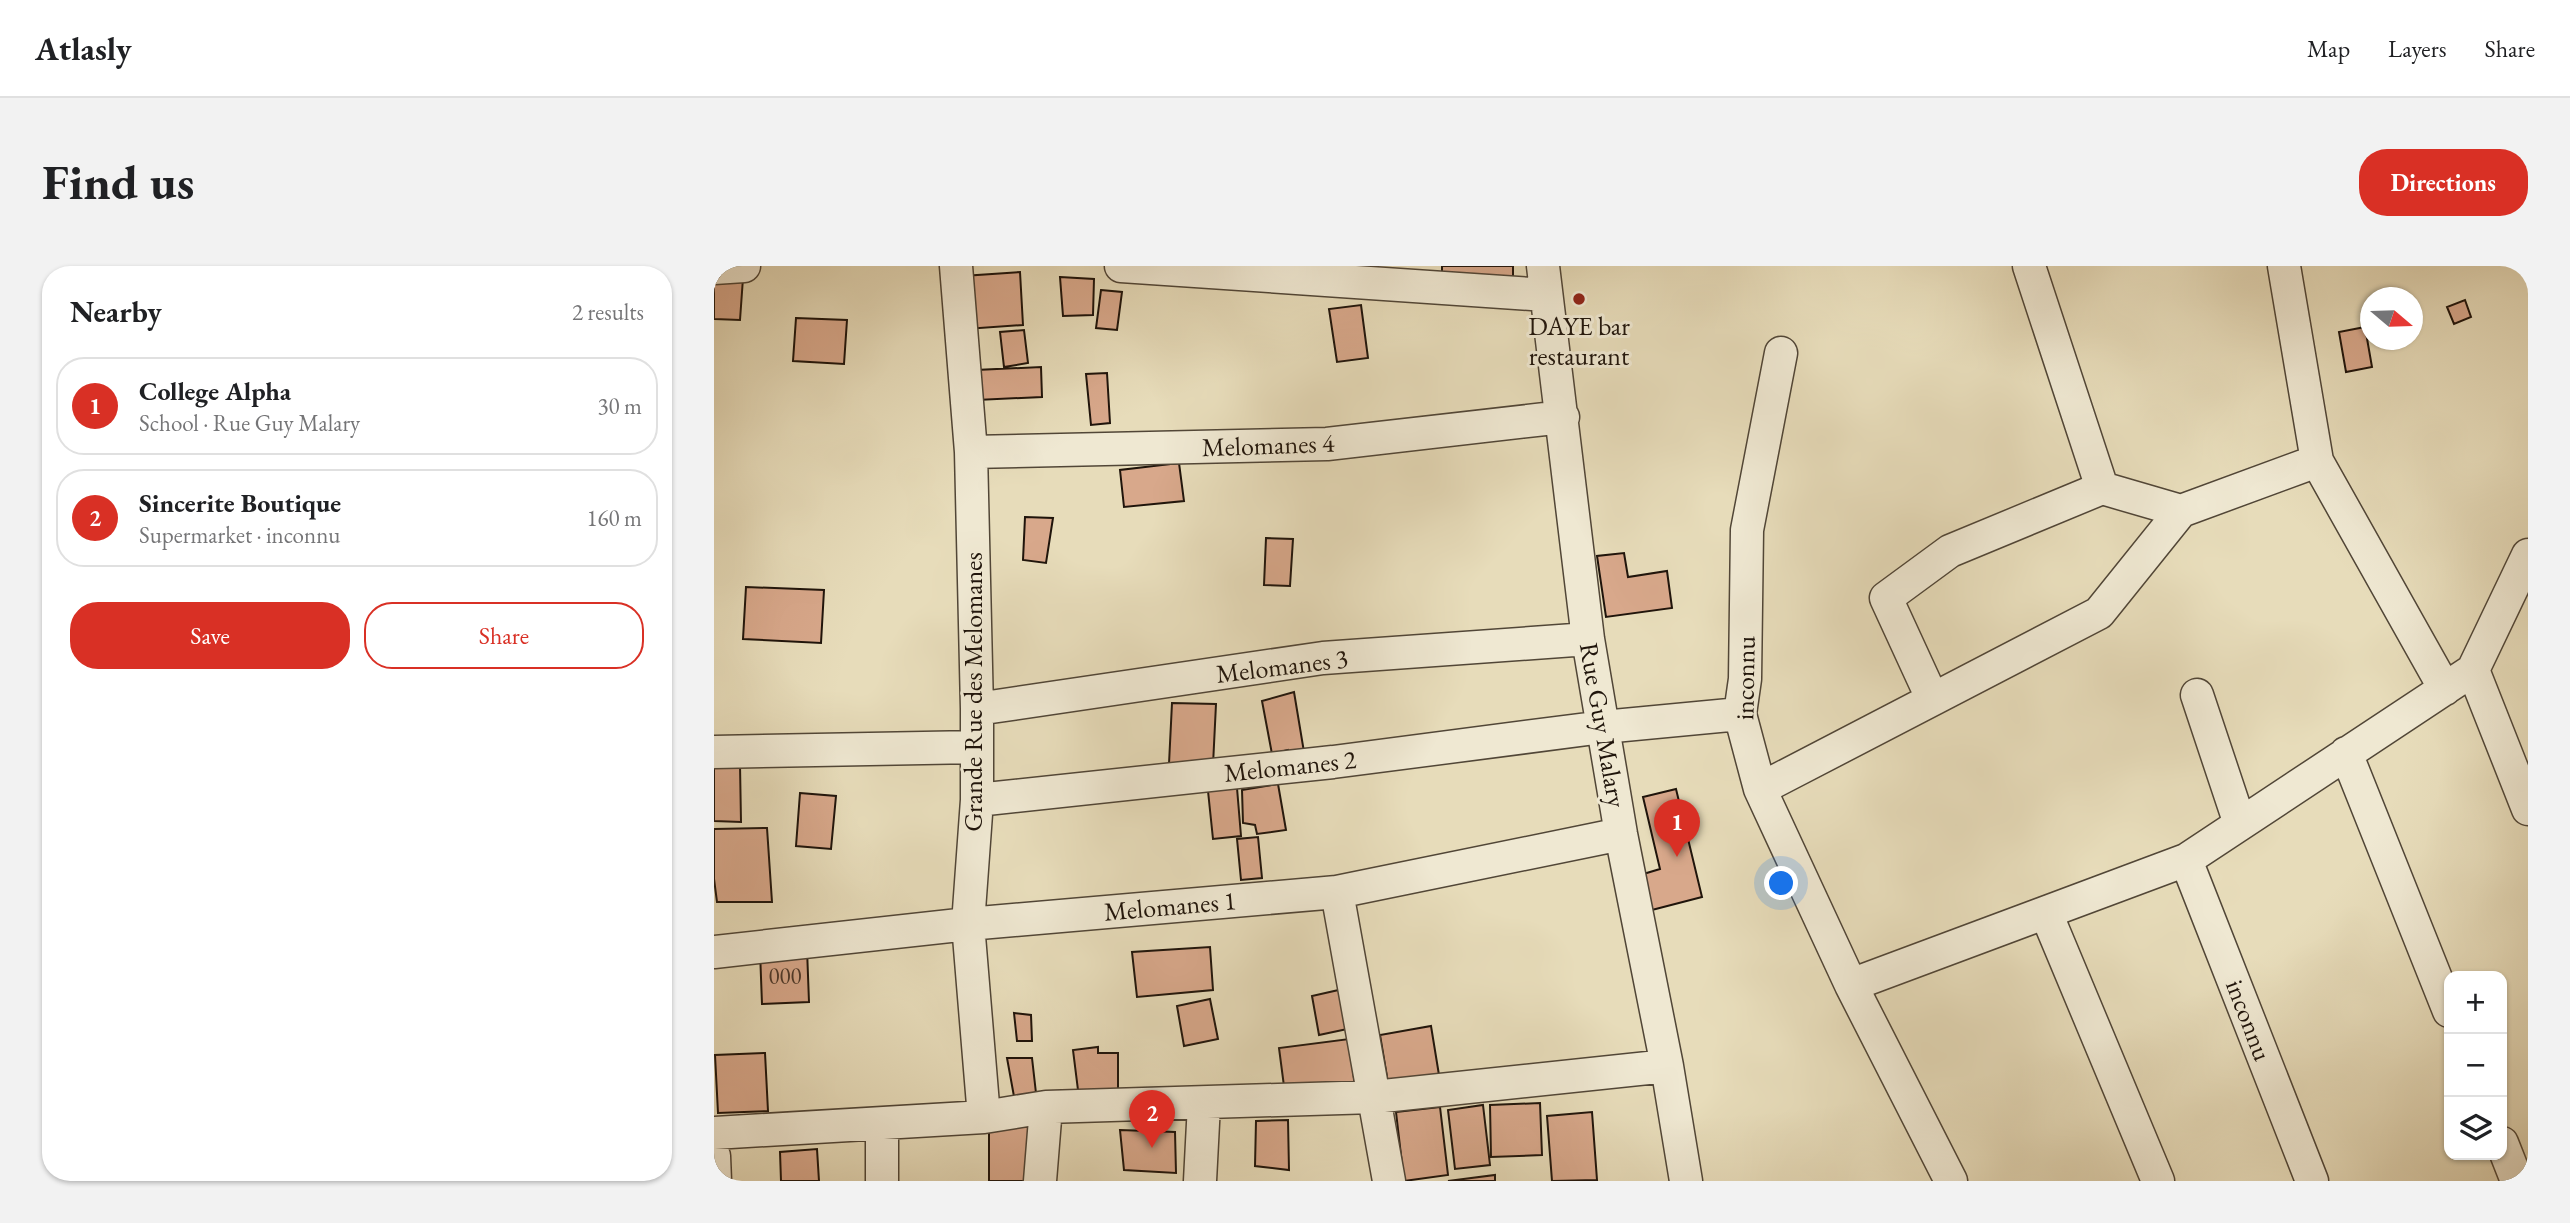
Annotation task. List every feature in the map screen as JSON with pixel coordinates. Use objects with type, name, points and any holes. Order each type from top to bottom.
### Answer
[{"type":"street","points":[[714,268],[744,266]]},
{"type":"street","name":"Grande Rue des Melomanes","points":[[956,266],[971,452],[977,709],[976,800],[968,924],[985,1117]]},
{"type":"street","points":[[1121,266],[1544,281]]},
{"type":"street","points":[[2029,266],[2102,488]]},
{"type":"street","points":[[2284,266],[2317,461],[2445,689]]},
{"type":"street","name":"Rue Guy Malary","points":[[1544,281],[1563,417],[1588,639],[1621,834],[1667,1066],[1686,1181]]},
{"type":"street","name":"inconnu","points":[[1780,353],[1747,530],[1745,679],[1740,714],[1760,789],[1851,985],[1951,1181]]},
{"type":"street","name":"Melomanes 4","points":[[971,452],[1327,444],[1563,417]]},
{"type":"street","points":[[1760,789],[2099,612],[2181,511],[2317,461]]},
{"type":"street","points":[[1932,698],[1886,598],[1950,551],[2102,488],[2181,511]]},
{"type":"street","points":[[1851,985],[2186,860],[2473,670],[2528,555]]},
{"type":"street","name":"Melomanes 3","points":[[977,709],[1323,658],[1588,639]]},
{"type":"street","points":[[2473,670],[2528,809]]},
{"type":"street","points":[[2197,695],[2240,824]]},
{"type":"street","name":"Melomanes 2","points":[[976,800],[1346,760],[1603,727],[1740,714]]},
{"type":"street","points":[[714,752],[977,747]]},
{"type":"street","points":[[2346,753],[2444,998]]},
{"type":"street","name":"Melomanes 1","points":[[714,953],[968,924],[1337,892],[1621,834]]},
{"type":"street","name":"inconnu","points":[[2186,860],[2312,1181]]},
{"type":"street","points":[[1337,892],[1389,1181]]},
{"type":"street","points":[[2046,913],[2158,1181]]},
{"type":"street","points":[[714,1133],[985,1117],[1046,1107],[1374,1097],[1667,1066]]},
{"type":"street","points":[[1200,1181],[1204,1104]]},
{"type":"street","points":[[1040,1181],[1046,1107]]},
{"type":"street","points":[[882,1125],[882,1181]]},
{"type":"street","points":[[714,1156],[715,1181]]},
{"type":"street","points":[[2507,1156],[2517,1181]]},
{"type":"building","points":[[1442,266],[1513,266],[1513,277],[1442,278]]},
{"type":"building","points":[[1020,272],[1023,325],[966,329],[963,276]]},
{"type":"building","points":[[714,277],[743,278],[740,320],[714,319]]},
{"type":"building","points":[[1060,277],[1094,279],[1093,315],[1063,316]]},
{"type":"building","points":[[1101,290],[1122,292],[1117,330],[1096,328]]},
{"type":"building","points":[[2465,300],[2471,317],[2454,324],[2447,307]]},
{"type":"building","points":[[1361,305],[1368,358],[1337,362],[1329,309]]},
{"type":"building","points":[[796,318],[847,320],[844,364],[793,361]]},
{"type":"building","points":[[2360,328],[2360,350],[2369,350],[2372,367],[2346,372],[2339,332]]},
{"type":"building","points":[[1024,330],[1028,363],[1004,367],[1000,332]]},
{"type":"building","points":[[1041,367],[1042,397],[977,400],[976,370]]},
{"type":"building","points":[[1107,373],[1110,423],[1091,425],[1086,374]]},
{"type":"building","points":[[1179,463],[1184,501],[1124,507],[1120,470]]},
{"type":"building","points":[[1025,517],[1053,518],[1046,563],[1023,560]]},
{"type":"building","points":[[1266,538],[1293,539],[1290,586],[1264,585]]},
{"type":"building","points":[[1624,553],[1628,577],[1667,571],[1672,608],[1606,617],[1597,556]]},
{"type":"building","points":[[746,587],[824,590],[821,643],[743,639]]},
{"type":"building","points":[[1294,692],[1304,752],[1291,756],[1288,750],[1272,754],[1262,701]]},
{"type":"building","points":[[1172,703],[1216,704],[1213,765],[1169,764]]},
{"type":"building","points":[[714,764],[740,765],[741,822],[714,821]]},
{"type":"building","points":[[1278,784],[1286,830],[1257,834],[1255,825],[1243,823],[1242,790]]},
{"type":"building","points":[[1237,788],[1241,836],[1213,839],[1208,791]]},
{"type":"building","points":[[1676,789],[1702,897],[1648,911],[1640,875],[1660,869],[1643,797]]},
{"type":"building","points":[[800,793],[836,796],[831,849],[796,846]]},
{"type":"building","points":[[767,828],[772,902],[717,902],[714,829]]},
{"type":"building","points":[[1258,837],[1262,878],[1241,880],[1237,839]]},
{"type":"building","points":[[1210,947],[1213,990],[1137,997],[1132,952]]},
{"type":"building","points":[[807,949],[809,1002],[762,1004],[760,951]]},
{"type":"building","points":[[1343,989],[1352,1028],[1319,1035],[1312,996]]},
{"type":"building","points":[[1210,999],[1218,1039],[1184,1046],[1177,1006]]},
{"type":"building","points":[[1014,1013],[1031,1015],[1032,1041],[1017,1041]]},
{"type":"building","points":[[1431,1026],[1439,1075],[1388,1083],[1380,1035]]},
{"type":"building","points":[[1349,1039],[1355,1086],[1285,1094],[1279,1048]]},
{"type":"building","points":[[1098,1047],[1098,1053],[1118,1053],[1118,1094],[1079,1098],[1073,1050]]},
{"type":"building","points":[[765,1053],[768,1111],[718,1113],[715,1055]]},
{"type":"building","points":[[1007,1058],[1032,1058],[1037,1102],[1015,1102]]},
{"type":"building","points":[[1540,1103],[1542,1155],[1491,1157],[1490,1105]]},
{"type":"building","points":[[1483,1105],[1490,1165],[1455,1169],[1448,1110]]},
{"type":"building","points":[[1440,1107],[1448,1175],[1404,1181],[1396,1112]]},
{"type":"building","points":[[1592,1112],[1597,1180],[1552,1181],[1547,1116]]},
{"type":"building","points":[[1288,1120],[1289,1170],[1255,1166],[1256,1121]]},
{"type":"building","points":[[1030,1126],[1030,1181],[989,1181],[989,1127]]},
{"type":"building","points":[[1120,1130],[1175,1132],[1176,1173],[1124,1170]]},
{"type":"building","points":[[817,1149],[819,1181],[781,1181],[780,1152]]},
{"type":"building","points":[[1495,1175],[1495,1181],[1448,1181]]},
{"type":"place","name":"DAYE bar restaurant","points":[[1579,299]]},
{"type":"place","name":"College Alpha","points":[[1677,857]]},
{"type":"place","name":"Sincerite Boutique","points":[[1152,1148]]}]
